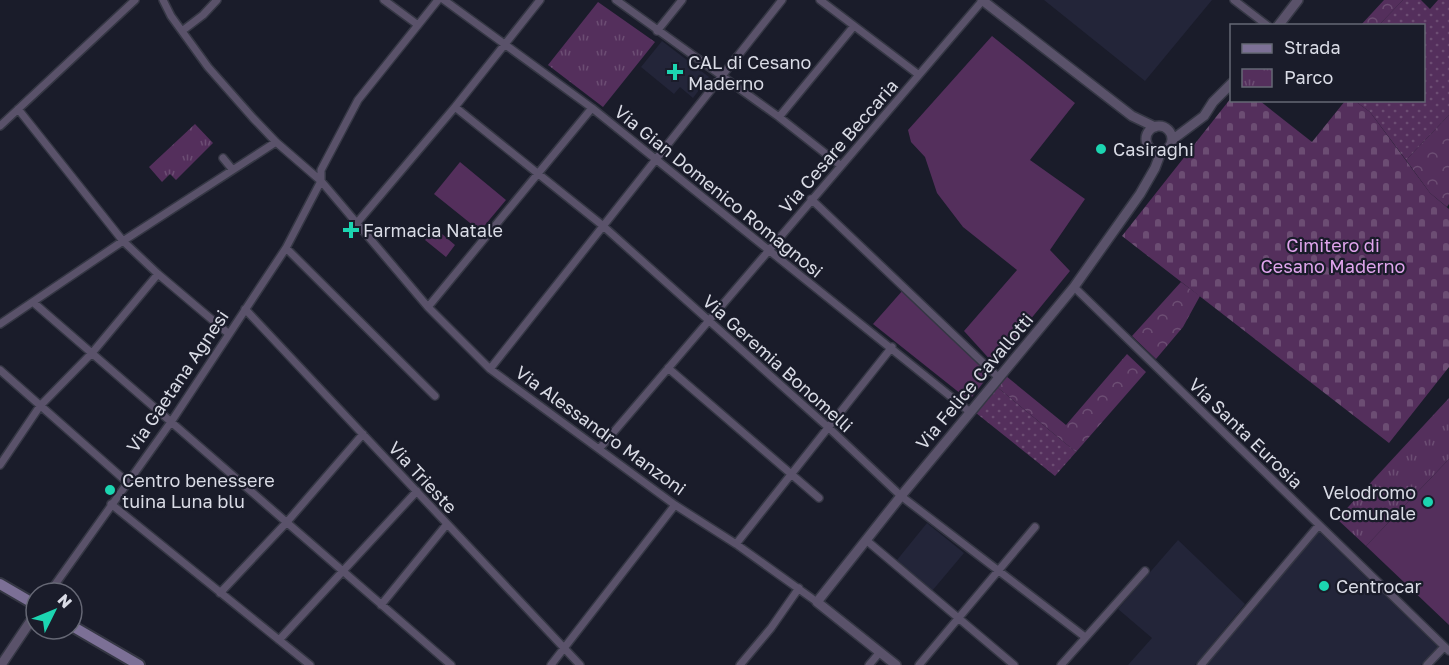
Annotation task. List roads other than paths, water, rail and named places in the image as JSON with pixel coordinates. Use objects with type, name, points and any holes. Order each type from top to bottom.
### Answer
[{"type":"main road","points":[[0,584],[24,598]]},
{"type":"main road","points":[[84,633],[139,665]]},
{"type":"street","points":[[0,126],[135,0]]},
{"type":"street","name":"Via Alessandro Manzoni","points":[[163,0],[171,16],[202,58],[276,142],[321,181],[429,307],[490,369],[675,505],[799,588],[896,665]]},
{"type":"street","points":[[182,31],[218,0]]},
{"type":"street","points":[[384,0],[418,25]]},
{"type":"street","name":"Via Gaetana Agnesi","points":[[57,581],[171,422],[286,248],[321,181],[321,170],[354,106],[438,0]]},
{"type":"street","name":"Via Gian Domenico Romagnosi","points":[[444,0],[592,108],[970,412]]},
{"type":"street","points":[[356,224],[540,0]]},
{"type":"street","points":[[616,0],[779,117],[840,165]]},
{"type":"street","points":[[657,31],[682,0]]},
{"type":"street","points":[[490,369],[782,0]]},
{"type":"street","points":[[820,0],[919,75]]},
{"type":"street","points":[[983,0],[1132,116],[1155,127],[1167,129],[1186,124],[1230,85]]},
{"type":"street","name":"Via Cesare Beccaria","points":[[600,448],[983,0]]},
{"type":"street","points":[[1234,0],[1265,24]]},
{"type":"street","points":[[1280,24],[1298,0]]},
{"type":"street","points":[[779,117],[854,26]]},
{"type":"street","points":[[1150,147],[1161,152],[1169,148],[1172,140],[1198,121],[1213,102]]},
{"type":"street","name":"Via Geremia Bonomelli","points":[[455,106],[602,225],[710,320],[901,496],[1085,638]]},
{"type":"street","points":[[429,307],[592,108]]},
{"type":"street","points":[[18,110],[123,241],[229,334]]},
{"type":"street","points":[[1132,116],[1147,136],[1152,160],[1150,176]]},
{"type":"street","points":[[1147,136],[1155,127]]},
{"type":"street","points":[[1167,129],[1172,140]]},
{"type":"street","points":[[0,324],[276,142]]},
{"type":"street","name":"Via Felice Cavallotti","points":[[817,602],[1074,286],[1140,195],[1161,152]]},
{"type":"street","points":[[223,158],[232,169]]},
{"type":"street","points":[[811,199],[998,377]]},
{"type":"street","points":[[286,248],[435,396]]},
{"type":"street","points":[[0,465],[40,406],[92,353],[159,274]]},
{"type":"street","name":"Via Santa Eurosia","points":[[1074,286],[1447,649]]},
{"type":"street","points":[[34,303],[451,665]]},
{"type":"street","name":"Via Trieste","points":[[245,309],[580,665]]},
{"type":"street","points":[[736,544],[892,347]]},
{"type":"street","points":[[668,368],[819,498]]},
{"type":"street","points":[[0,370],[128,482]]},
{"type":"street","points":[[220,593],[287,522],[363,434]]},
{"type":"street","points":[[279,640],[417,491]]},
{"type":"street","points":[[111,504],[310,665]]},
{"type":"street","points":[[551,665],[675,505]]},
{"type":"street","points":[[381,604],[447,524]]},
{"type":"street","points":[[1201,665],[1319,525]]},
{"type":"street","points":[[919,665],[1035,527]]},
{"type":"street","points":[[866,540],[1014,665]]},
{"type":"street","points":[[1061,665],[1145,571]]},
{"type":"street","points":[[740,665],[771,628],[799,588]]},
{"type":"street","points":[[1,665],[24,631]]},
{"type":"street","points":[[1427,665],[1447,649]]},
{"type":"street","points":[[869,665],[880,652]]},
{"type":"place","name":"CAL di Cesano Maderno","points":[[675,72]]},
{"type":"place","name":"Casiraghi","points":[[1101,149]]},
{"type":"place","name":"Farmacia Natale","points":[[351,230]]},
{"type":"place","name":"Centro benessere tuina Luna blu","points":[[110,490]]},
{"type":"place","name":"Velodromo Comunale","points":[[1428,502]]},
{"type":"place","name":"Centrocar","points":[[1324,586]]},
{"type":"park label","name":"Cimitero di Cesano Maderno","points":[[1333,255]]}]
